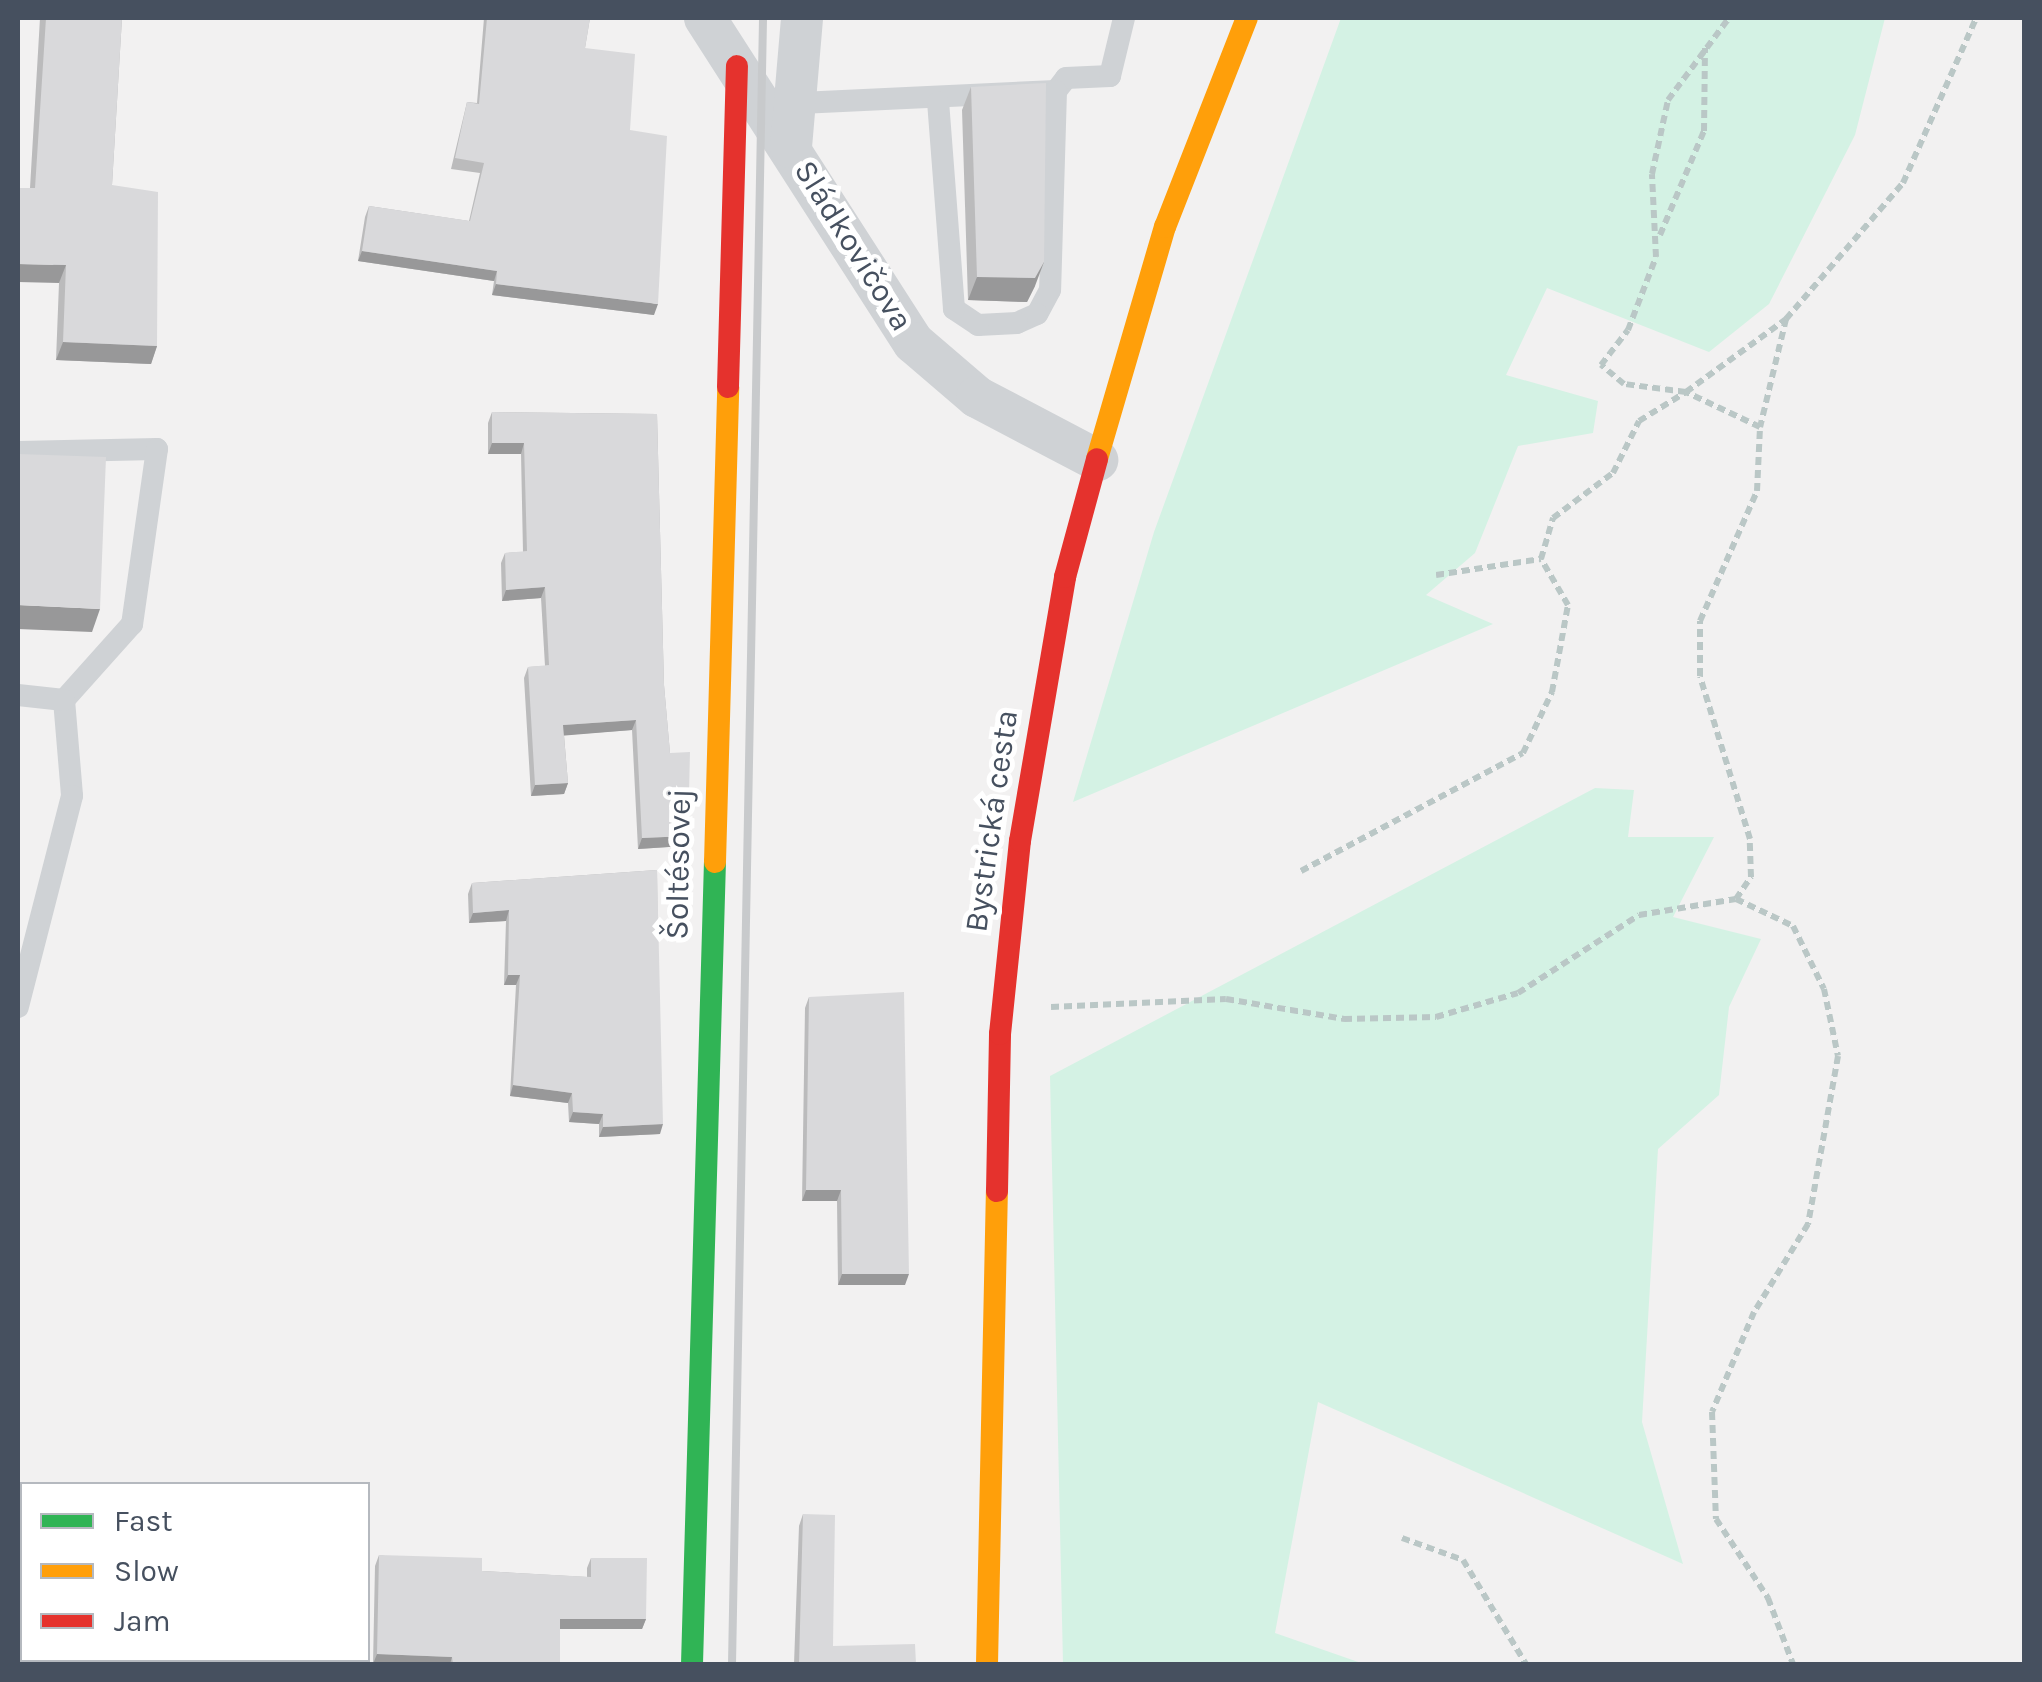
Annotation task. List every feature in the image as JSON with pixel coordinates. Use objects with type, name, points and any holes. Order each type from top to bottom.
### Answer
[{"type":"main road","name":"Bystrická cesta","points":[[987,1664],[1008,928],[1065,577],[1165,228],[1247,18]]},
{"type":"main road","name":"Šoltésovej","points":[[692,1664],[737,66]]},
{"type":"street","name":"Sládkovičova","points":[[705,18],[914,343],[976,398],[1096,460]]},
{"type":"street","points":[[792,148],[800,103],[802,18]]},
{"type":"lane","points":[[938,103],[954,309],[996,327],[1036,314],[1050,290],[1056,91],[1066,78],[1110,76],[1124,18]]},
{"type":"lane","points":[[800,103],[938,103],[958,91],[1056,91]]},
{"type":"lane","points":[[18,452],[157,449],[132,624],[64,700],[72,796],[18,1007]]},
{"type":"lane","points":[[18,695],[64,700]]},
{"type":"path","points":[[1660,236],[1656,134],[1705,47],[1729,18]]},
{"type":"path","points":[[1541,559],[1566,501],[1613,473],[1639,420],[1686,392],[1786,320],[1903,183],[1976,18]]},
{"type":"path","points":[[1705,47],[1704,131],[1660,236],[1628,330],[1601,365],[1624,384],[1686,392],[1760,426]]},
{"type":"path","points":[[1736,900],[1751,877],[1750,839],[1700,676],[1700,621],[1757,491],[1760,426],[1786,320]]},
{"type":"path","points":[[1436,575],[1541,559]]},
{"type":"path","points":[[1301,871],[1523,753],[1552,692],[1568,605],[1541,559]]},
{"type":"path","points":[[1038,1007],[1226,999],[1344,1019],[1436,1016],[1518,993],[1639,915],[1736,900],[1793,926],[1824,989],[1838,1056],[1808,1224],[1754,1312],[1712,1412],[1716,1518],[1768,1598],[1793,1664]]},
{"type":"path","points":[[1402,1538],[1462,1560],[1526,1664]]},
{"type":"green space","points":[[1341,18],[1885,18],[1855,135],[1769,304],[1709,352],[1547,288],[1506,375],[1598,401],[1593,433],[1518,446],[1475,553],[1426,595],[1493,624],[1073,802],[1154,532]]},
{"type":"green space","points":[[1595,788],[1634,790],[1628,837],[1714,837],[1673,917],[1761,939],[1729,1007],[1719,1095],[1658,1149],[1642,1422],[1683,1564],[1318,1402],[1275,1633],[1364,1664],[1063,1664],[1050,1076]]},
{"type":"building","points":[[46,18],[122,18],[112,185],[158,192],[157,346],[63,342],[66,265],[18,264],[18,188],[35,188]]},
{"type":"building","points":[[487,18],[590,18],[585,48],[635,54],[630,130],[667,136],[658,304],[496,284],[497,271],[362,251],[369,206],[470,221],[484,163],[455,158],[467,102],[479,104]]},
{"type":"building","points":[[1046,83],[1044,262],[1035,278],[977,277],[971,87]]},
{"type":"building","points":[[492,412],[657,414],[664,685],[670,753],[690,752],[688,836],[642,838],[636,720],[563,725],[568,783],[535,785],[528,667],[549,665],[545,587],[506,590],[505,553],[527,551],[524,443],[492,443]]},
{"type":"building","points":[[18,454],[106,457],[100,609],[18,605]]},
{"type":"building","points":[[657,870],[663,1124],[603,1127],[603,1114],[573,1112],[572,1093],[513,1085],[520,975],[508,975],[509,910],[473,913],[472,883]]},
{"type":"building","points":[[904,992],[909,1274],[842,1274],[841,1190],[806,1190],[809,997]]},
{"type":"building","points":[[803,1514],[835,1515],[833,1646],[915,1644],[916,1664],[799,1664]]},
{"type":"building","points":[[379,1555],[482,1558],[482,1571],[591,1577],[591,1558],[647,1558],[646,1619],[560,1619],[560,1664],[453,1664],[452,1657],[377,1654]]},
{"type":"building","points":[[318,1662],[319,1664],[198,1664]]},
{"type":"railway","points":[[732,1664],[763,18]]},
{"type":"traffic: fast","points":[[692,1664],[715,862]]},
{"type":"traffic: slow","points":[[1097,459],[1165,227],[1247,18]]},
{"type":"traffic: slow","points":[[715,862],[728,387]]},
{"type":"traffic: slow","points":[[987,1664],[997,1191]]},
{"type":"traffic: jam","points":[[728,387],[737,66]]},
{"type":"traffic: jam","points":[[997,1191],[1000,1034],[1020,841],[1065,577],[1097,459]]}]
